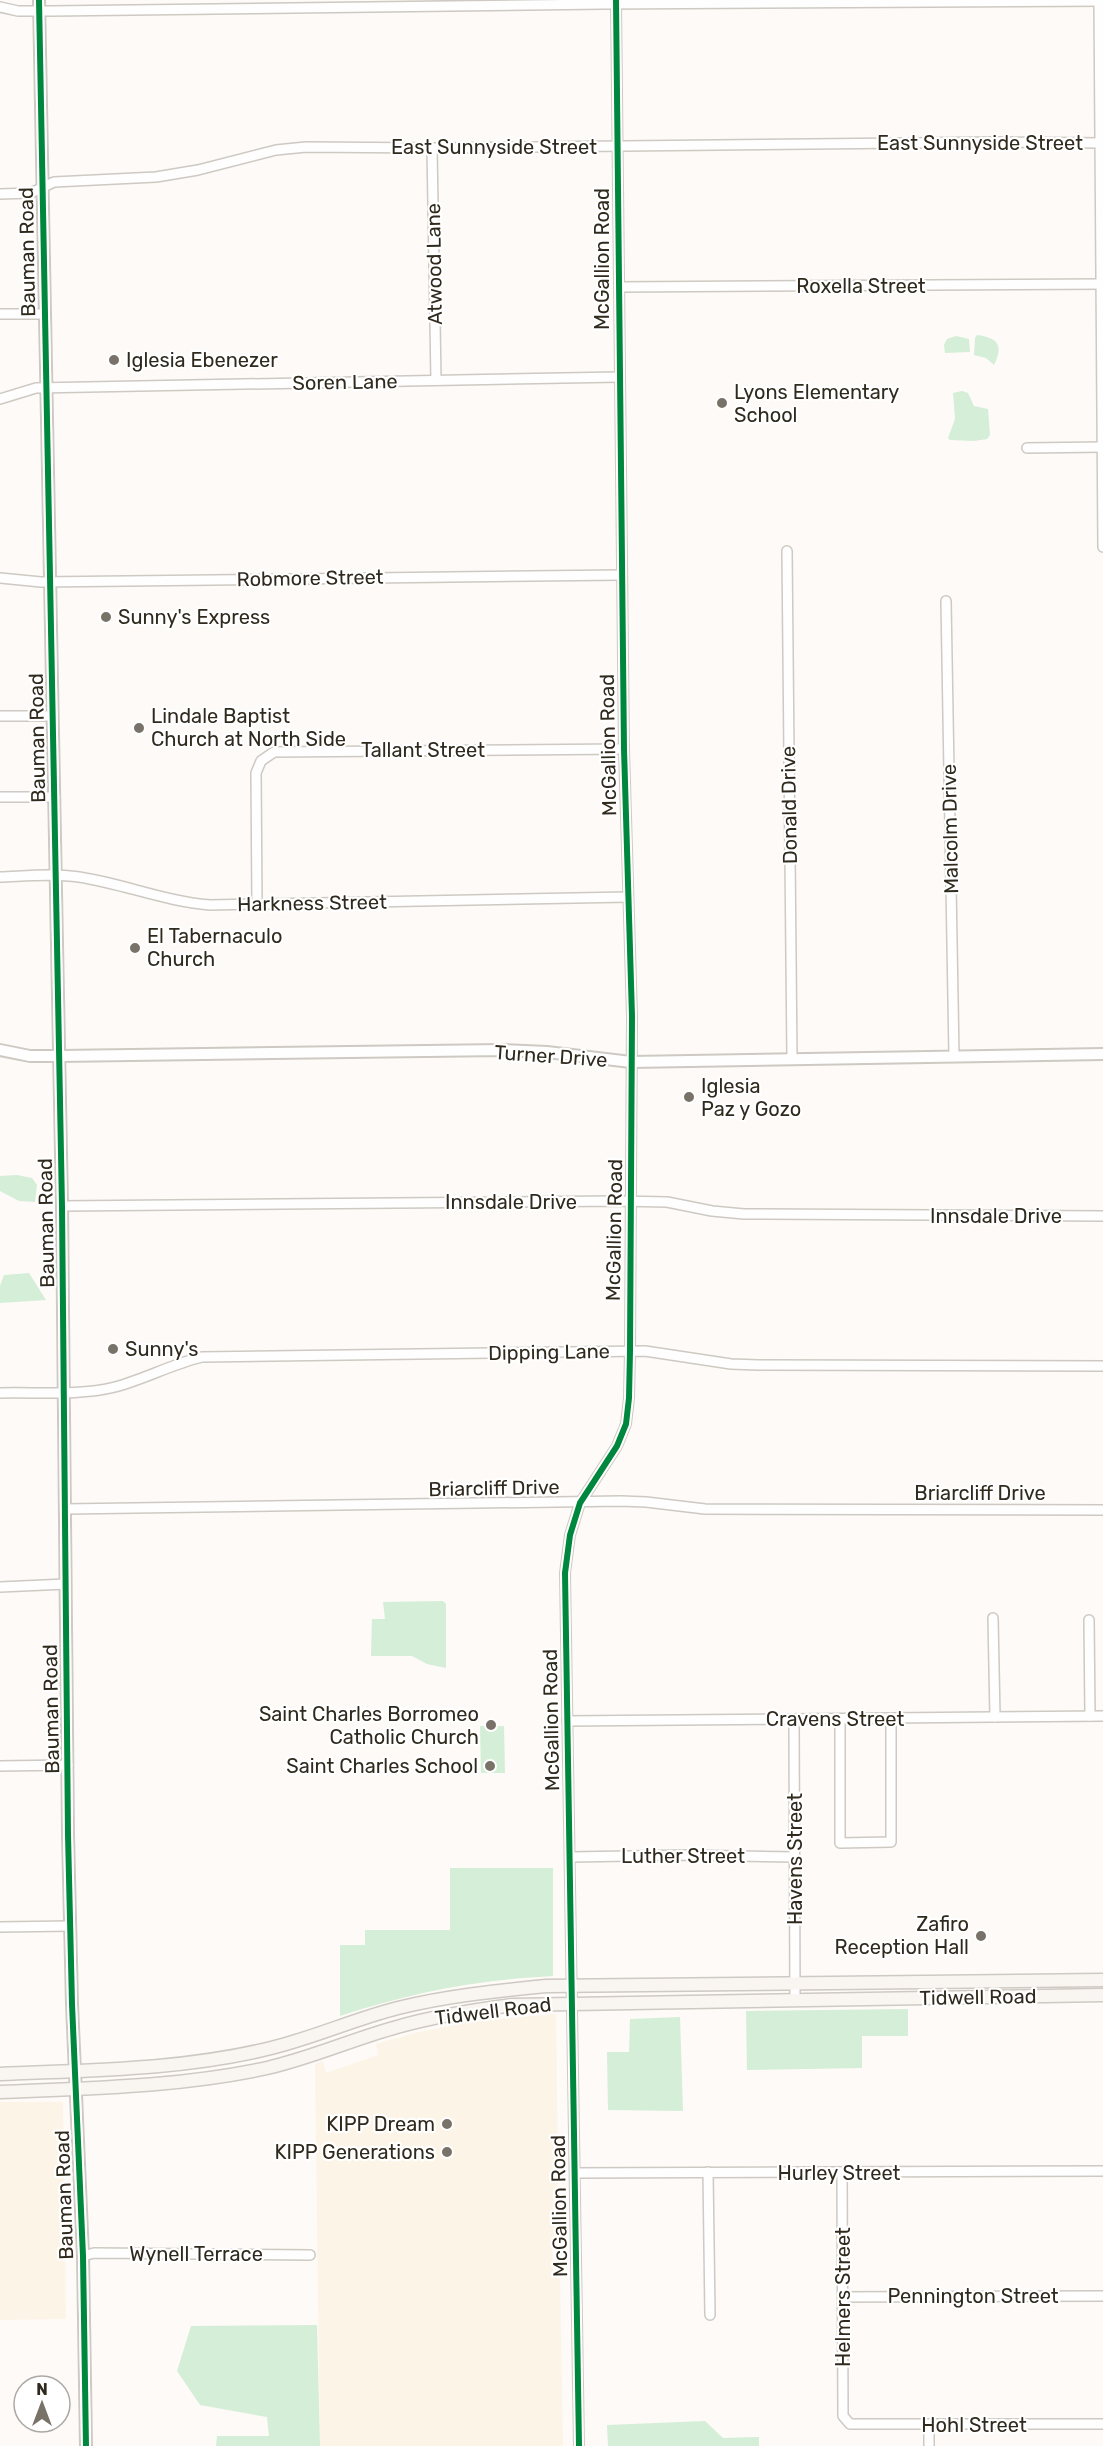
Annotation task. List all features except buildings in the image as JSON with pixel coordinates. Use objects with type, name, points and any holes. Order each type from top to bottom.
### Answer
[{"type":"main road","name":"Tidwell Road","points":[[0,2074],[199,2063],[269,2049],[432,2000],[484,1992],[570,1984],[1103,1980]]},
{"type":"main road","points":[[954,1982],[954,1997]]},
{"type":"main road","name":"Tidwell Road","points":[[0,2092],[145,2086],[200,2081],[269,2068],[396,2027],[513,2005],[1103,1995]]},
{"type":"main road","points":[[432,2000],[436,2018]]},
{"type":"main road","points":[[333,2028],[333,2048]]},
{"type":"main road","points":[[199,2063],[200,2081]]},
{"type":"street","points":[[0,8],[18,12],[39,6],[1100,1],[1103,547]]},
{"type":"street","name":"McGallion Road","points":[[579,2446],[570,2003],[571,1857],[565,1573],[570,1535],[580,1503],[617,1446],[626,1424],[630,1351],[631,1062],[621,575],[616,2]]},
{"type":"street","name":"Bauman Road","points":[[39,6],[60,1056],[70,1926],[82,2256],[86,2446]]},
{"type":"street","name":"East Sunnyside Street","points":[[0,194],[31,193],[54,182],[156,177],[198,170],[276,150],[306,147],[1101,143]]},
{"type":"street","name":"Atwood Lane","points":[[432,148],[436,380]]},
{"type":"street","name":"Roxella Street","points":[[620,287],[1102,284]]},
{"type":"street","points":[[0,314],[44,314]]},
{"type":"street","name":"Soren Lane","points":[[0,399],[18,392],[46,388],[619,377]]},
{"type":"street","points":[[1027,448],[1102,447]]},
{"type":"street","name":"Donald Drive","points":[[787,551],[792,1059]]},
{"type":"street","name":"Robmore Street","points":[[0,578],[50,582],[621,575]]},
{"type":"street","name":"Malcolm Drive","points":[[946,602],[954,1056]]},
{"type":"street","points":[[0,716],[53,716]]},
{"type":"street","name":"Tallant Street","points":[[257,904],[256,773],[261,761],[274,752],[624,749]]},
{"type":"street","points":[[0,797],[55,797]]},
{"type":"street","name":"Harkness Street","points":[[0,877],[56,875],[100,881],[163,899],[210,905],[628,897]]},
{"type":"street","name":"Turner Drive","points":[[0,1050],[30,1056],[60,1056],[502,1050],[547,1052],[631,1062],[1103,1054]]},
{"type":"street","name":"Innsdale Drive","points":[[62,1206],[667,1202],[712,1212],[744,1214],[1103,1216]]},
{"type":"street","name":"Dipping Lane","points":[[0,1393],[99,1390],[117,1386],[178,1362],[202,1357],[630,1351],[675,1353],[731,1364],[758,1365],[1103,1366]]},
{"type":"street","name":"Briarcliff Drive","points":[[65,1509],[646,1502],[705,1509],[1103,1510]]},
{"type":"street","points":[[0,1587],[66,1584]]},
{"type":"street","points":[[993,1618],[995,1717]]},
{"type":"street","points":[[1089,1620],[1090,1716]]},
{"type":"street","name":"Cravens Street","points":[[567,1721],[1103,1716]]},
{"type":"street","points":[[840,1719],[840,1843],[891,1842],[891,1718]]},
{"type":"street","name":"Havens Street","points":[[794,1719],[795,2000]]},
{"type":"street","points":[[0,1766],[68,1765]]},
{"type":"street","name":"Luther Street","points":[[571,1857],[687,1855],[795,1857]]},
{"type":"street","points":[[0,1927],[70,1926]]},
{"type":"street","name":"Hurley Street","points":[[575,2173],[1103,2171]]},
{"type":"street","points":[[708,2172],[710,2315]]},
{"type":"street","name":"Helmers Street","points":[[842,2173],[843,2416],[845,2421]]},
{"type":"street","name":"Wynell Terrace","points":[[82,2256],[94,2253],[310,2255]]},
{"type":"street","name":"Pennington Street","points":[[843,2296],[1103,2296]]},
{"type":"street","name":"Hohl Street","points":[[845,2421],[850,2424],[929,2426],[1103,2424]]},
{"type":"street","points":[[929,2426],[929,2446]]},
{"type":"shaded area","points":[[556,2014],[559,2246],[552,2247],[553,2276],[560,2276],[563,2446],[320,2446],[315,2064],[323,2061],[326,2073],[378,2055],[376,2044],[415,2033],[475,2021]]},
{"type":"shaded area","points":[[0,2102],[63,2102],[66,2319],[0,2320]]},
{"type":"green space","points":[[977,335],[990,338],[997,344],[999,352],[994,365],[986,358],[974,355]]},
{"type":"green space","points":[[956,336],[969,339],[970,352],[945,353],[944,345],[947,339]]},
{"type":"green space","points":[[962,391],[968,393],[974,406],[988,409],[990,435],[987,439],[974,441],[948,438],[955,419],[953,393]]},
{"type":"green space","points":[[17,1175],[32,1178],[37,1185],[35,1202],[19,1201],[0,1191],[0,1176]]},
{"type":"green space","points":[[29,1273],[46,1300],[0,1303],[0,1286],[4,1275]]},
{"type":"green space","points":[[443,1601],[446,1604],[446,1668],[427,1664],[412,1656],[371,1656],[372,1619],[385,1619],[383,1602]]},
{"type":"green space","points":[[480,1726],[504,1726],[505,1773],[481,1773]]},
{"type":"green space","points":[[450,1868],[553,1868],[553,1976],[445,1988],[393,2000],[340,2016],[340,1945],[365,1945],[365,1930],[450,1930]]},
{"type":"green space","points":[[908,2009],[908,2036],[862,2036],[862,2068],[747,2070],[746,2011]]},
{"type":"green space","points":[[680,2017],[683,2111],[608,2110],[607,2052],[629,2052],[630,2019]]},
{"type":"green space","points":[[317,2325],[320,2446],[216,2446],[217,2436],[269,2436],[267,2417],[200,2405],[177,2371],[191,2326]]},
{"type":"green space","points":[[705,2421],[723,2438],[759,2437],[759,2446],[608,2446],[607,2425]]},
{"type":"cycle path","points":[[39,0],[62,1206],[68,1835],[72,2004],[83,2256],[86,2446]]},
{"type":"cycle path","points":[[579,2446],[565,1573],[570,1535],[580,1503],[617,1446],[626,1424],[630,1351],[632,1016],[624,749],[616,0]]},
{"type":"place","name":"Iglesia Ebenezer","points":[[114,360]]},
{"type":"place","name":"Lyons Elementary School","points":[[722,403]]},
{"type":"place","name":"Sunny's Express","points":[[106,617]]},
{"type":"place","name":"Lindale Baptist Church at North Side","points":[[139,728]]},
{"type":"place","name":"El Tabernaculo Church","points":[[135,948]]},
{"type":"place","name":"Iglesia Paz y Gozo","points":[[689,1097]]},
{"type":"place","name":"Sunny's","points":[[113,1349]]},
{"type":"place","name":"Saint Charles Borromeo Catholic Church","points":[[491,1725]]},
{"type":"place","name":"Saint Charles School","points":[[490,1766]]},
{"type":"place","name":"Zafiro Reception Hall","points":[[981,1936]]},
{"type":"place","name":"KIPP Dream","points":[[447,2124]]},
{"type":"place","name":"KIPP Generations","points":[[447,2152]]}]
